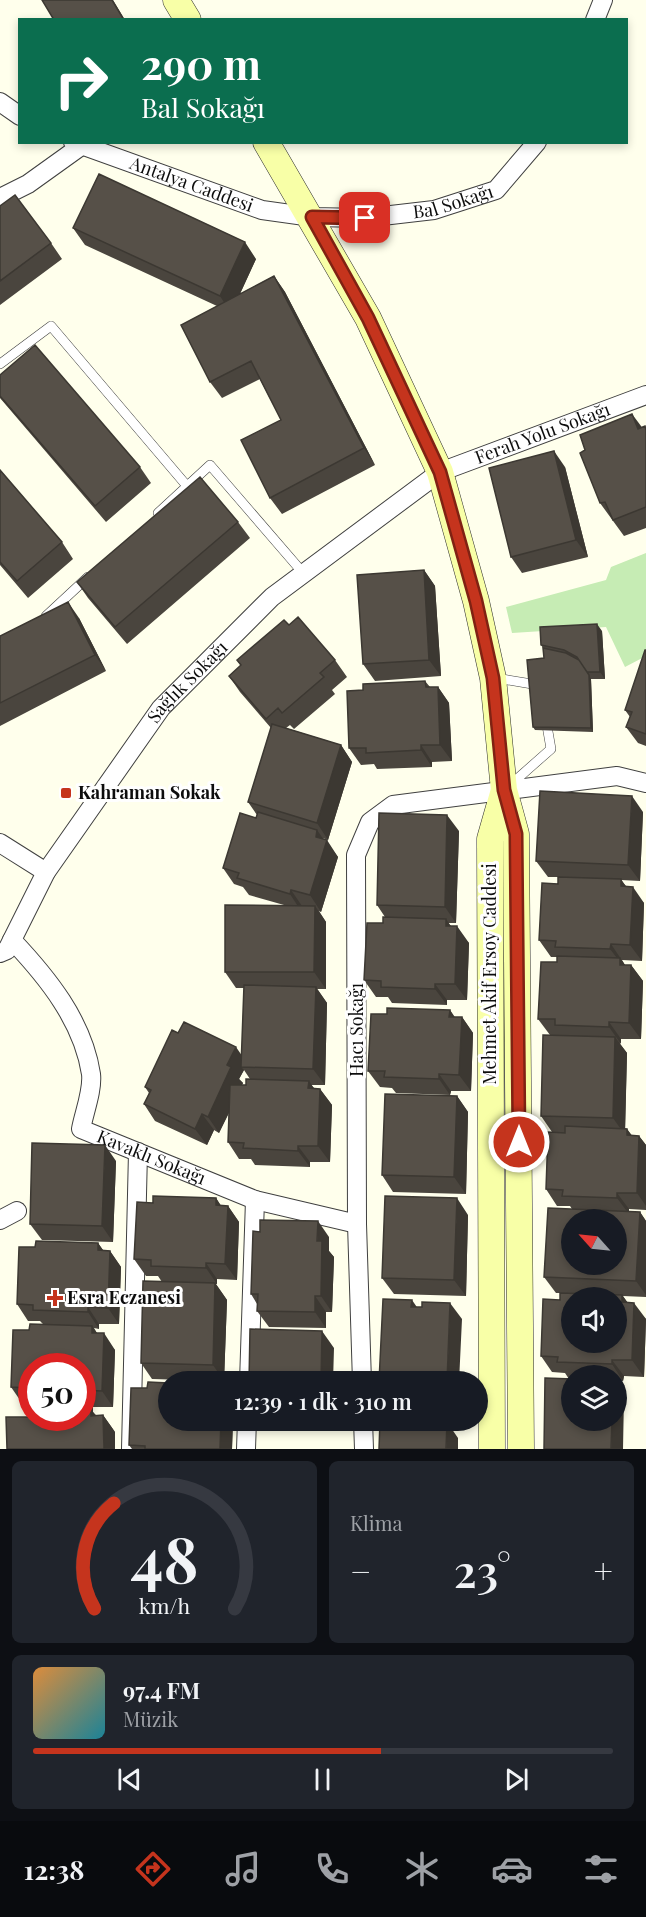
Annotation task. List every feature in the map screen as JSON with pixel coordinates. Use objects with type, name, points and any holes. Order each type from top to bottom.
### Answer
[{"type":"main road","points":[[176,0],[187,18]]},
{"type":"main road","name":"Mehmet Akif Ersoy Caddesi","points":[[267,144],[312,217],[368,318],[440,472],[476,601],[493,678],[504,790],[516,834],[521,1449]]},
{"type":"main road","name":"Mehmet Akif Ersoy Caddesi","points":[[492,1449],[490,839],[504,790]]},
{"type":"street","points":[[596,18],[603,0]]},
{"type":"street","points":[[0,102],[18,115]]},
{"type":"street","points":[[0,198],[28,184],[77,144]]},
{"type":"street","name":"Antalya Caddesi","points":[[77,144],[262,210],[312,217]]},
{"type":"street","name":"Bal Sokağı","points":[[312,217],[365,218],[434,210],[496,190],[535,144]]},
{"type":"street","name":"Ferah Yolu Sokağı","points":[[440,472],[646,395]]},
{"type":"street","name":"Sağlık Sokağı","points":[[6,946],[46,872],[161,708],[272,597],[440,472]]},
{"type":"street","name":"Hacı Sokağı","points":[[362,1371],[357,1224],[356,855],[370,822],[393,805],[617,776],[646,783]]},
{"type":"street","points":[[0,843],[46,872]]},
{"type":"street","name":"Kavaklı Sokağı","points":[[6,946],[34,963],[75,1022],[91,1076],[81,1129],[255,1200],[357,1224]]},
{"type":"street","points":[[131,1449],[138,1152]]},
{"type":"street","points":[[249,1371],[255,1200]]},
{"type":"street","points":[[0,1220],[17,1211]]},
{"type":"street","points":[[246,1449],[247,1431]]},
{"type":"street","points":[[363,1431],[364,1449]]},
{"type":"lane","points":[[0,364],[51,326],[187,486]]},
{"type":"lane","points":[[153,517],[210,465],[304,574]]},
{"type":"lane","points":[[34,623],[44,618],[94,572]]},
{"type":"lane","points":[[493,678],[541,686],[543,696]]},
{"type":"lane","points":[[504,790],[550,749],[544,707]]},
{"type":"green space","points":[[646,553],[646,656],[625,667],[606,627],[512,633],[506,607],[606,580],[611,567]]},
{"type":"building","points":[[42,0],[112,0],[123,18],[53,18]]},
{"type":"building","points":[[99,174],[245,242],[220,296],[73,228]]},
{"type":"building","points":[[15,195],[51,243],[0,281],[0,206]]},
{"type":"building","points":[[274,276],[364,448],[270,498],[241,440],[281,420],[251,361],[210,382],[181,325]]},
{"type":"building","points":[[35,345],[140,467],[95,506],[0,396],[0,375]]},
{"type":"building","points":[[632,414],[638,429],[645,426],[646,430],[646,507],[613,520],[605,502],[600,503],[580,453],[585,450],[580,435]]},
{"type":"building","points":[[554,451],[576,540],[511,557],[489,468]]},
{"type":"building","points":[[0,470],[62,542],[17,581],[0,562]]},
{"type":"building","points":[[200,477],[238,522],[115,627],[77,582]]},
{"type":"building","points":[[424,570],[429,660],[363,664],[357,575]]},
{"type":"building","points":[[68,602],[95,655],[0,703],[0,636]]},
{"type":"building","points":[[298,617],[335,660],[320,673],[324,677],[282,713],[278,708],[266,719],[229,676],[241,665],[237,660],[284,620],[289,625]]},
{"type":"building","points":[[597,624],[600,672],[587,672],[577,657],[564,650],[541,645],[540,627]]},
{"type":"building","points":[[543,648],[566,653],[579,660],[589,675],[591,728],[533,727],[527,660],[544,658]]},
{"type":"building","points":[[645,650],[646,734],[626,727],[632,712],[625,710]]},
{"type":"building","points":[[425,681],[426,687],[438,687],[440,745],[421,745],[421,750],[366,753],[366,748],[349,748],[347,691],[363,690],[363,684]]},
{"type":"building","points":[[272,724],[341,745],[317,823],[248,802]]},
{"type":"building","points":[[540,791],[632,796],[628,865],[536,861]]},
{"type":"building","points":[[258,812],[317,830],[316,837],[327,840],[310,895],[291,890],[290,894],[237,878],[239,873],[223,868],[240,813],[256,818]]},
{"type":"building","points":[[379,813],[447,815],[445,907],[377,905]]},
{"type":"building","points":[[558,877],[621,879],[621,886],[633,887],[630,945],[611,944],[610,949],[555,947],[556,941],[539,940],[542,883],[558,884]]},
{"type":"building","points":[[225,905],[315,906],[314,972],[225,972]]},
{"type":"building","points":[[383,917],[446,919],[446,926],[457,926],[455,984],[435,984],[435,989],[381,987],[381,981],[364,980],[367,923],[383,923]]},
{"type":"building","points":[[557,956],[620,958],[620,965],[631,965],[629,1023],[609,1022],[609,1027],[555,1025],[555,1019],[538,1019],[541,962],[557,962]]},
{"type":"building","points":[[244,985],[316,987],[313,1069],[241,1067]]},
{"type":"building","points":[[387,1008],[450,1010],[449,1017],[462,1017],[459,1075],[439,1074],[439,1079],[384,1077],[385,1071],[368,1071],[371,1014],[387,1014]]},
{"type":"building","points":[[184,1022],[236,1047],[227,1065],[231,1067],[208,1117],[202,1114],[195,1129],[144,1104],[151,1090],[145,1087],[172,1030],[178,1033]]},
{"type":"building","points":[[543,1035],[615,1037],[613,1118],[541,1116]]},
{"type":"building","points":[[246,1079],[309,1081],[308,1088],[320,1089],[318,1146],[298,1146],[298,1151],[243,1148],[244,1143],[228,1142],[230,1085],[246,1085]]},
{"type":"building","points":[[385,1094],[457,1096],[454,1177],[382,1175]]},
{"type":"building","points":[[565,1126],[627,1129],[627,1135],[639,1136],[637,1193],[617,1193],[617,1198],[562,1196],[563,1190],[546,1189],[548,1132],[565,1133]]},
{"type":"building","points":[[32,1143],[105,1145],[102,1226],[30,1224]]},
{"type":"building","points":[[153,1196],[216,1198],[216,1205],[228,1206],[225,1264],[206,1263],[206,1268],[151,1266],[151,1260],[134,1259],[137,1202],[153,1203]]},
{"type":"building","points":[[385,1196],[457,1198],[454,1280],[382,1278]]},
{"type":"building","points":[[548,1208],[571,1209],[561,1209],[561,1275],[627,1275],[627,1211],[640,1212],[636,1281],[544,1277]]},
{"type":"building","points":[[260,1220],[318,1221],[317,1241],[322,1241],[321,1296],[315,1296],[315,1312],[257,1311],[258,1294],[251,1294],[253,1231],[260,1232]]},
{"type":"building","points":[[36,1241],[98,1243],[98,1250],[110,1251],[108,1308],[88,1307],[88,1312],[33,1310],[33,1305],[17,1304],[19,1247],[35,1247]]},
{"type":"building","points":[[143,1281],[215,1283],[213,1365],[141,1363]]},
{"type":"building","points":[[561,1293],[561,1353],[627,1353],[627,1302],[634,1303],[632,1360],[612,1360],[612,1364],[557,1362],[558,1357],[541,1356],[543,1299],[560,1300]]},
{"type":"building","points":[[383,1299],[412,1300],[411,1307],[422,1307],[422,1302],[450,1303],[447,1371],[380,1371]]},
{"type":"building","points":[[30,1324],[92,1326],[92,1333],[104,1333],[102,1391],[96,1391],[96,1353],[18,1353],[18,1387],[11,1387],[13,1330],[29,1330]]},
{"type":"building","points":[[250,1329],[322,1331],[321,1371],[249,1371]]},
{"type":"building","points":[[545,1378],[561,1379],[561,1431],[612,1431],[611,1449],[544,1449]]},
{"type":"building","points":[[148,1382],[158,1382],[158,1431],[221,1431],[220,1449],[145,1449],[145,1446],[129,1445],[131,1388],[147,1388]]},
{"type":"building","points":[[103,1415],[104,1449],[7,1449],[6,1417],[18,1417],[18,1431],[96,1431],[96,1416]]},
{"type":"building","points":[[380,1431],[447,1431],[446,1449],[379,1449]]},
{"type":"place","name":"Kahraman Sokak","points":[[66,793]]},
{"type":"place","name":"Esra Eczanesi","points":[[55,1298]]},
{"type":"route","points":[[365,218],[312,217],[368,318],[440,472],[476,601],[493,678],[504,790],[516,834],[519,1142]]}]
